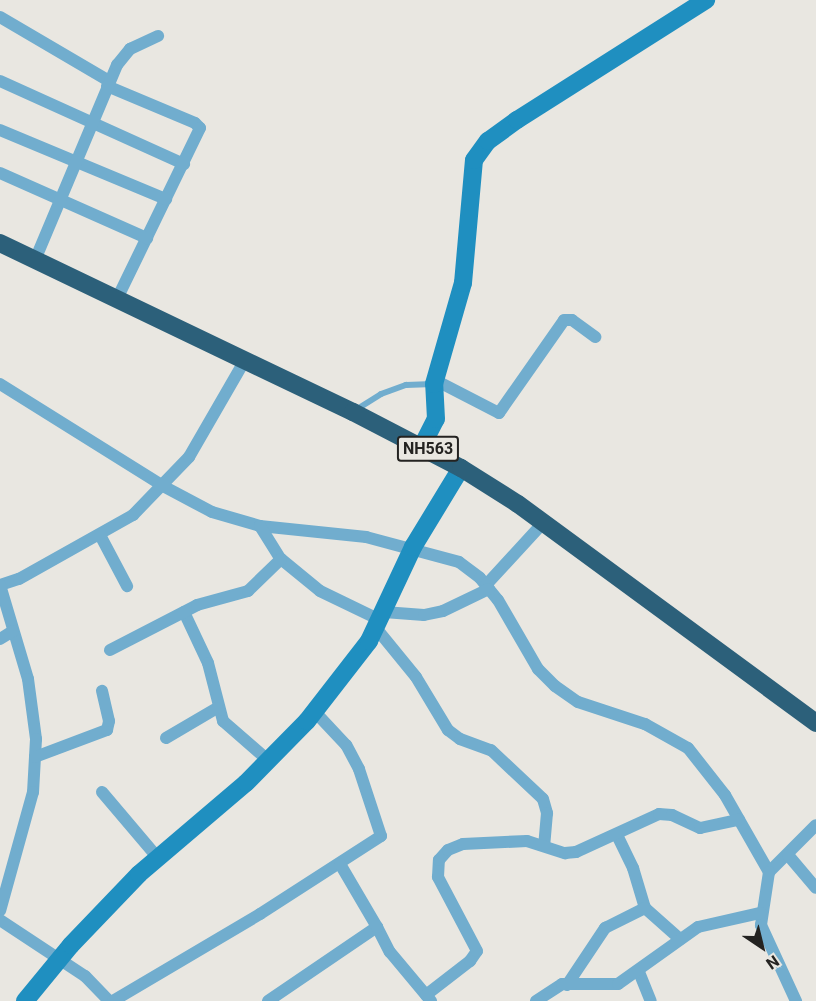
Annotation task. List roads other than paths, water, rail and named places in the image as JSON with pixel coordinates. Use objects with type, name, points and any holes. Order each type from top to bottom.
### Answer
[{"type":"highway","name":"NH563","points":[[0,243],[353,412],[461,468],[543,523],[816,723]]},
{"type":"street","points":[[422,446],[436,419],[434,382],[464,275],[474,160],[488,141],[517,120],[706,0]]},
{"type":"street","points":[[0,17],[108,84],[198,125],[200,132],[117,299]]},
{"type":"street","points":[[35,260],[58,198],[78,161],[108,84],[130,49],[158,36]]},
{"type":"street","points":[[0,81],[184,164]]},
{"type":"street","points":[[0,130],[166,199]]},
{"type":"street","points":[[0,174],[147,238]]},
{"type":"street","points":[[434,382],[499,413],[564,320],[572,320],[595,337]]},
{"type":"street","points":[[0,911],[33,792],[35,757],[28,679],[0,585],[19,579],[133,515],[189,457],[212,422],[245,360]]},
{"type":"street","points":[[0,384],[163,486],[212,512],[260,526],[328,532],[413,547],[459,562],[488,587],[538,669],[555,686],[578,702],[645,724],[688,748],[740,820],[769,872]]},
{"type":"street","points":[[25,1001],[60,957],[158,858],[269,761],[315,712],[380,620],[413,547],[461,468]]},
{"type":"street","points":[[380,620],[443,611],[488,587],[543,523]]},
{"type":"street","points":[[260,526],[281,559],[320,591],[380,620],[448,729],[460,739],[491,750],[543,799],[547,813],[544,845]]},
{"type":"street","points":[[100,535],[127,586]]},
{"type":"street","points":[[110,650],[184,612],[248,591],[281,559]]},
{"type":"street","points":[[184,612],[208,663],[217,708],[228,727],[269,761]]},
{"type":"street","points":[[0,639],[13,631]]},
{"type":"street","points":[[35,757],[107,730],[109,721],[102,691]]},
{"type":"street","points":[[166,738],[217,708]]},
{"type":"street","points":[[0,920],[60,957],[111,1001],[340,864],[381,836],[359,769],[346,745],[315,712]]},
{"type":"street","points":[[102,792],[158,858]]},
{"type":"street","points":[[340,864],[390,952],[428,998],[470,961],[477,951],[441,889],[438,868],[442,855],[463,844],[527,841],[576,852],[659,814],[672,815],[700,828],[740,820]]},
{"type":"street","points":[[796,1001],[767,940],[760,913],[769,872],[816,825]]},
{"type":"street","points":[[617,835],[633,868],[645,908],[680,939]]},
{"type":"street","points":[[788,855],[816,888]]},
{"type":"street","points":[[567,985],[605,928],[645,908]]},
{"type":"street","points":[[536,1001],[555,986],[610,986],[639,972],[680,939],[707,923],[760,913]]},
{"type":"street","points":[[268,1001],[282,997],[377,927]]},
{"type":"street","points":[[639,972],[651,1001]]},
{"type":"lane","points":[[353,412],[381,394],[406,385],[434,382]]}]
